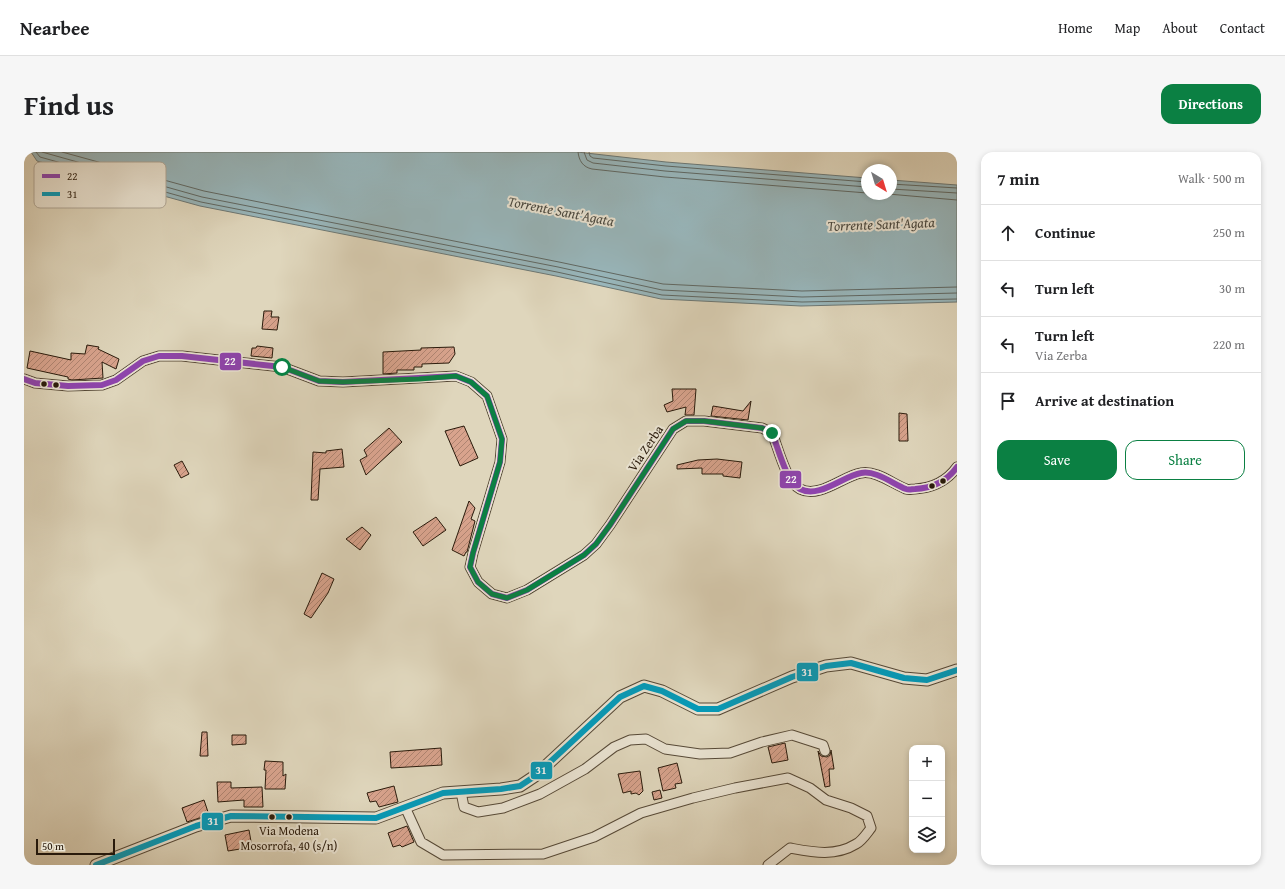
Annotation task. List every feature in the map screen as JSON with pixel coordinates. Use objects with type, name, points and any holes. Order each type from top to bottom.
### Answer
[{"type":"street","name":"Via Zerba","points":[[24,379],[35,383],[68,386],[102,385],[116,380],[143,361],[159,356],[182,356],[282,367],[319,381],[350,382],[456,376],[471,382],[487,396],[502,439],[500,462],[470,567],[478,582],[492,594],[507,598],[527,590],[584,555],[596,544],[673,429],[686,421],[704,421],[762,428],[772,433],[790,480],[801,490],[815,492],[831,486],[851,475],[863,472],[879,476],[908,490],[925,488],[941,482],[957,467]]},
{"type":"street","points":[[96,865],[196,826],[231,816],[376,818],[443,793],[501,789],[520,786],[535,776],[620,697],[644,686],[662,691],[698,709],[718,709],[792,677],[826,666],[851,663],[904,678],[927,680],[957,670]]},
{"type":"street","points":[[461,792],[464,806],[478,812],[503,808],[540,794],[585,769],[614,747],[630,740],[646,740],[665,749],[700,754],[730,753],[762,742],[792,735],[823,745],[825,751]]},
{"type":"street","points":[[405,807],[421,842],[444,856],[543,854],[594,837],[641,813],[707,795],[788,778],[810,788],[826,800],[851,808],[867,816],[871,828],[857,844],[838,852],[816,853],[790,848],[768,865]]},
{"type":"water","name":"Torrente Sant'Agata","points":[[31,152],[577,152],[666,162],[861,178],[861,200],[897,200],[897,180],[957,185],[957,302],[801,306],[661,299],[556,276],[200,206],[166,197],[166,162],[37,161]]},
{"type":"building","points":[[264,311],[272,311],[271,317],[279,317],[277,330],[262,329]]},
{"type":"building","points":[[87,345],[99,347],[98,349],[119,359],[116,369],[102,362],[103,378],[72,380],[68,379],[68,377],[27,368],[30,351],[71,360],[71,353],[85,354]]},
{"type":"building","points":[[257,346],[273,348],[272,358],[251,356],[252,348],[256,348]]},
{"type":"building","points":[[454,347],[455,354],[449,363],[422,364],[422,367],[414,367],[414,370],[397,370],[397,373],[383,374],[383,352],[421,350],[421,348]]},
{"type":"building","points":[[672,389],[696,389],[694,415],[685,415],[686,407],[667,412],[664,405],[673,401]]},
{"type":"building","points":[[751,401],[748,420],[711,416],[713,406],[743,411]]},
{"type":"building","points":[[899,413],[907,414],[908,441],[899,441]]},
{"type":"building","points":[[464,426],[478,458],[460,466],[445,431]]},
{"type":"building","points":[[389,428],[402,442],[366,475],[360,460],[367,456],[364,450]]},
{"type":"building","points":[[342,449],[344,467],[320,469],[318,500],[311,500],[313,452],[326,453],[326,451]]},
{"type":"building","points":[[717,459],[742,462],[740,478],[723,476],[723,474],[702,474],[702,468],[677,469],[677,465],[698,460]]},
{"type":"building","points":[[182,461],[189,474],[181,478],[174,465]]},
{"type":"building","points":[[469,501],[475,508],[471,519],[475,521],[467,552],[464,556],[452,550]]},
{"type":"building","points":[[436,517],[446,530],[423,546],[413,532]]},
{"type":"building","points":[[362,527],[371,535],[360,550],[346,539]]},
{"type":"building","points":[[322,573],[334,579],[328,593],[311,618],[304,614]]},
{"type":"building","points":[[202,732],[207,732],[208,756],[200,756]]},
{"type":"building","points":[[232,735],[246,735],[246,744],[232,745]]},
{"type":"building","points":[[785,743],[788,760],[772,763],[768,747]]},
{"type":"building","points":[[441,748],[442,765],[391,768],[390,752]]},
{"type":"building","points":[[831,750],[834,769],[829,769],[830,786],[825,787],[818,751],[821,756],[827,757],[830,755]]},
{"type":"building","points":[[265,761],[283,762],[283,776],[286,774],[285,789],[265,789]]},
{"type":"building","points":[[677,763],[682,783],[675,784],[676,788],[663,791],[658,768]]},
{"type":"building","points":[[640,771],[643,791],[639,795],[636,793],[631,794],[631,791],[623,793],[618,774]]},
{"type":"building","points":[[217,782],[231,782],[231,788],[262,787],[263,807],[244,807],[244,800],[218,802]]},
{"type":"building","points":[[394,786],[398,802],[379,807],[376,801],[370,802],[367,793]]},
{"type":"building","points":[[660,790],[662,798],[654,800],[652,792]]},
{"type":"building","points":[[204,800],[209,815],[187,822],[182,808]]},
{"type":"building","points":[[407,826],[414,842],[402,847],[400,845],[393,847],[388,833]]},
{"type":"building","points":[[249,830],[252,847],[228,851],[225,835]]},
{"type":"transit line","name":"22","points":[[24,379],[35,383],[68,386],[102,385],[116,380],[143,361],[159,356],[182,356],[282,367],[319,381],[343,382],[456,376],[471,382],[487,396],[502,439],[500,462],[470,567],[478,582],[492,594],[507,598],[527,590],[584,555],[596,544],[673,429],[686,421],[704,421],[762,428],[772,433],[783,464],[791,479],[800,489],[807,491],[823,489],[861,473],[878,475],[906,489],[921,488],[939,483],[949,476],[957,467]]},
{"type":"transit line","name":"31","points":[[96,865],[196,826],[231,816],[376,818],[443,793],[501,789],[520,786],[535,776],[620,697],[644,686],[662,691],[698,709],[718,709],[792,677],[826,666],[851,663],[904,678],[927,680],[957,670]]},
{"type":"place","name":"Via Modena Mosorrofa, 40 (s/n)","points":[[289,817]]},
{"type":"route","points":[[282,367],[319,381],[343,382],[456,376],[471,382],[487,396],[502,439],[500,462],[470,567],[478,582],[492,594],[507,598],[527,590],[584,555],[596,544],[673,429],[686,421],[704,421],[762,428],[772,433]]}]
